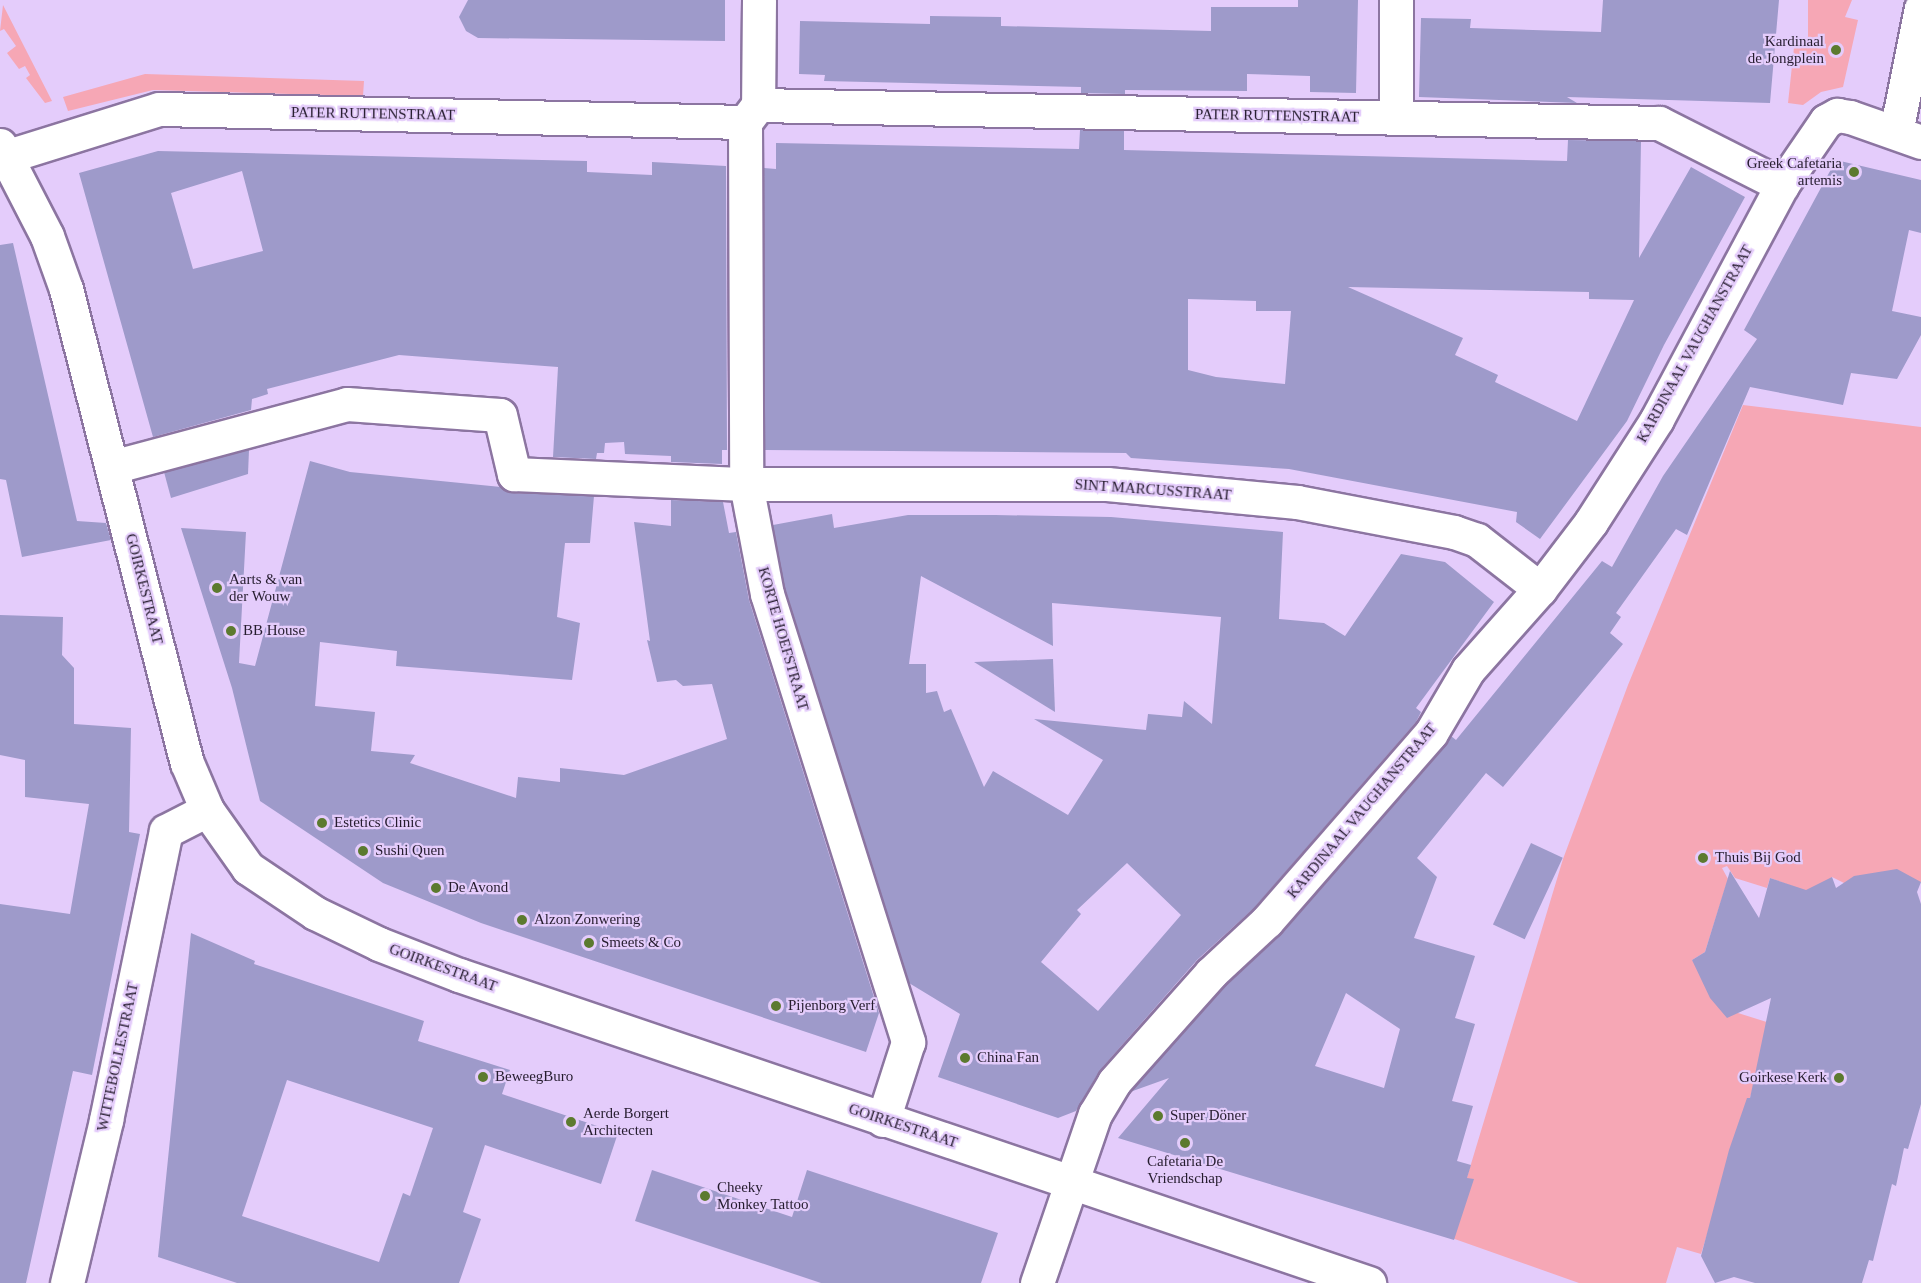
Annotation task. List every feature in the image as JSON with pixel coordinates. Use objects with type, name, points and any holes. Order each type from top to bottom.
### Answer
[{"type":"street","name":"KORTE HOEFSTRAAT","points":[[759,0],[752,114],[746,484],[767,594],[908,1042],[883,1120]]},
{"type":"street","points":[[1395,0],[1395,118]]},
{"type":"street","points":[[1909,137],[1921,8]]},
{"type":"street","name":"PATER RUTTENSTRAAT","points":[[4,151],[159,109],[1395,118],[1659,123],[1782,185]]},
{"type":"street","name":"KARDINAAL VAUGHANSTRAAT","points":[[1037,1283],[1095,1114],[1114,1082],[1211,973],[1268,921],[1431,733],[1468,670],[1540,589],[1591,522],[1657,419],[1782,185],[1826,121],[1837,115],[1850,117],[1909,137]]},
{"type":"street","name":"GOIRKESTRAAT","points":[[4,151],[47,236],[66,289],[187,764],[207,810],[248,868],[315,914],[379,944],[573,1016],[883,1120],[1071,1180],[1369,1283]]},
{"type":"street","name":"SINT MARCUSSTRAAT","points":[[112,468],[347,404],[500,415],[514,474],[746,484],[1107,484],[1297,501],[1454,532],[1477,540],[1540,589]]},
{"type":"street","name":"WITTEBOLLESTRAAT","points":[[67,1283],[106,1120],[166,831],[207,810]]},
{"type":"shaded area","points":[[1808,0],[1852,0],[1845,17],[1858,20],[1843,87],[1821,92],[1803,105],[1788,103],[1795,38],[1808,39]]},
{"type":"shaded area","points":[[3,5],[52,101],[45,103],[26,78],[30,75],[25,66],[19,69],[7,53],[16,46],[4,29],[0,31]]},
{"type":"shaded area","points":[[145,74],[364,81],[363,96],[153,90],[68,111],[63,97]]},
{"type":"shaded area","points":[[1743,405],[1921,427],[1921,882],[1844,883],[1832,877],[1817,895],[1770,878],[1767,888],[1735,878],[1727,866],[1722,868],[1728,879],[1705,952],[1692,960],[1738,1013],[1773,1024],[1701,1254],[1677,1247],[1666,1283],[1579,1283],[1449,1237],[1563,859],[1628,685]]},
{"type":"building","points":[[468,0],[725,0],[725,41],[478,38],[466,31],[459,17]]},
{"type":"building","points":[[1298,0],[1358,0],[1356,93],[1310,92],[1310,76],[1247,74],[1247,91],[1125,90],[1125,94],[1081,93],[1081,87],[824,81],[825,75],[799,74],[800,21],[930,24],[930,16],[1001,17],[1001,26],[1211,31],[1211,7],[1298,7]]},
{"type":"building","points":[[1603,0],[1779,0],[1770,103],[1567,97],[1577,103],[1419,97],[1421,18],[1471,19],[1470,28],[1601,32]]},
{"type":"building","points":[[1080,130],[1124,131],[1124,150],[1567,161],[1568,140],[1641,141],[1639,258],[1691,167],[1745,197],[1664,345],[1627,421],[1540,539],[1516,522],[1517,512],[1289,469],[1131,458],[1126,453],[765,450],[764,168],[776,169],[776,143],[1079,149]],"holes":[[[1348,287],[1589,292],[1589,299],[1634,300],[1577,421],[1495,382],[1498,375],[1455,355],[1463,338]],[[1188,299],[1256,301],[1256,311],[1291,311],[1285,384],[1216,377],[1188,370]]]},
{"type":"building","points":[[158,151],[587,161],[587,172],[652,175],[652,162],[726,166],[727,450],[722,450],[722,464],[671,462],[671,456],[625,454],[624,442],[605,443],[604,453],[597,453],[596,459],[553,457],[558,367],[399,355],[267,389],[268,394],[252,399],[251,410],[153,437],[79,173]],"holes":[[[242,171],[263,251],[193,269],[171,193]]]},
{"type":"building","points":[[1836,160],[1921,180],[1921,233],[1909,230],[1892,311],[1921,317],[1921,335],[1897,379],[1851,373],[1843,405],[1750,387],[1687,535],[1676,529],[1616,613],[1621,617],[1610,633],[1623,644],[1503,787],[1486,773],[1417,858],[1437,877],[1414,938],[1475,956],[1455,1018],[1475,1024],[1452,1101],[1473,1106],[1457,1161],[1471,1165],[1467,1178],[1474,1179],[1454,1240],[1118,1138],[1169,1078],[1130,1092],[1224,986],[1281,933],[1451,736],[1456,740],[1602,561],[1612,567],[1663,476],[1757,339],[1744,330]],"holes":[[[1346,993],[1400,1029],[1384,1088],[1315,1066]]]},
{"type":"building","points":[[13,243],[77,521],[106,523],[111,540],[22,557],[6,480],[0,479],[0,245]]},
{"type":"building","points":[[249,450],[248,474],[171,498],[164,472]]},
{"type":"building","points":[[310,461],[350,472],[501,487],[513,493],[594,496],[590,543],[565,543],[557,617],[580,623],[572,680],[396,666],[397,651],[320,642],[315,706],[375,712],[371,751],[415,755],[410,763],[516,798],[518,777],[560,782],[560,768],[624,775],[727,739],[712,684],[683,686],[676,680],[657,682],[647,640],[650,641],[634,522],[671,526],[671,500],[723,502],[729,533],[736,532],[749,600],[879,1013],[866,1052],[481,923],[383,883],[260,801],[232,688],[181,528],[246,532],[239,663],[255,666]]},
{"type":"building","points":[[832,514],[834,528],[908,515],[995,515],[1111,517],[1283,532],[1279,619],[1324,623],[1345,636],[1401,554],[1445,562],[1494,602],[1416,708],[1421,712],[1416,722],[1254,908],[1197,960],[1100,1070],[1076,1111],[1058,1118],[938,1077],[960,1014],[909,983],[785,589],[773,525]],"holes":[[[921,576],[1053,646],[1052,603],[1221,617],[1212,724],[1184,701],[1182,717],[1148,714],[1146,730],[1034,719],[1103,760],[1068,815],[993,771],[984,787],[951,709],[944,712],[937,691],[926,693],[926,664],[909,664]],[[1127,863],[1181,915],[1098,1011],[1041,962],[1081,914],[1077,910]]]},
{"type":"building","points":[[0,615],[63,617],[62,655],[74,668],[74,724],[131,728],[129,832],[140,834],[92,1075],[73,1071],[26,1283],[0,1283],[0,904],[70,914],[89,804],[25,797],[25,760],[0,755]]},
{"type":"building","points":[[1053,659],[1055,712],[974,662]]},
{"type":"building","points":[[1531,843],[1563,858],[1525,939],[1493,925]]},
{"type":"building","name":"Goirkese Kerk","points":[[1897,869],[1921,882],[1917,892],[1921,904],[1921,1104],[1908,1149],[1904,1148],[1896,1186],[1892,1184],[1873,1261],[1869,1260],[1862,1283],[1755,1283],[1734,1277],[1715,1283],[1701,1256],[1729,1150],[1747,1098],[1750,1098],[1771,998],[1727,1018],[1710,998],[1692,960],[1705,952],[1730,871],[1759,918],[1770,878],[1806,890],[1832,877],[1836,888],[1854,876]]},
{"type":"building","points":[[191,933],[255,961],[254,964],[424,1021],[418,1041],[510,1070],[502,1094],[618,1133],[601,1184],[485,1145],[463,1212],[481,1219],[459,1283],[237,1283],[158,1257]],"holes":[[[287,1080],[433,1128],[410,1196],[403,1193],[379,1262],[242,1216]]]},
{"type":"building","points":[[652,1170],[792,1217],[807,1170],[998,1233],[981,1283],[821,1283],[635,1221]]},
{"type":"place","name":"Kardinaal de Jongplein","points":[[1836,50]]},
{"type":"place","name":"Greek Cafetaria artemis","points":[[1854,172]]},
{"type":"place","name":"Aarts & van der Wouw","points":[[217,588]]},
{"type":"place","name":"BB House","points":[[231,631]]},
{"type":"place","name":"Estetics Clinic","points":[[322,823]]},
{"type":"place","name":"Sushi Quen","points":[[363,851]]},
{"type":"place","name":"Thuis Bij God","points":[[1703,858]]},
{"type":"place","name":"De Avond","points":[[436,888]]},
{"type":"place","name":"Alzon Zonwering","points":[[522,920]]},
{"type":"place","name":"Smeets & Co","points":[[589,943]]},
{"type":"place","name":"Pijenborg Verf","points":[[776,1006]]},
{"type":"place","name":"China Fan","points":[[965,1058]]},
{"type":"place","name":"BeweegBuro","points":[[483,1077]]},
{"type":"place","name":"Goirkese Kerk","points":[[1839,1078]]},
{"type":"place","name":"Super Döner","points":[[1158,1116]]},
{"type":"place","name":"Aerde Borgert Architecten","points":[[571,1122]]},
{"type":"place","name":"Cafetaria De Vriendschap","points":[[1185,1143]]},
{"type":"place","name":"Cheeky Monkey Tattoo","points":[[705,1196]]}]
